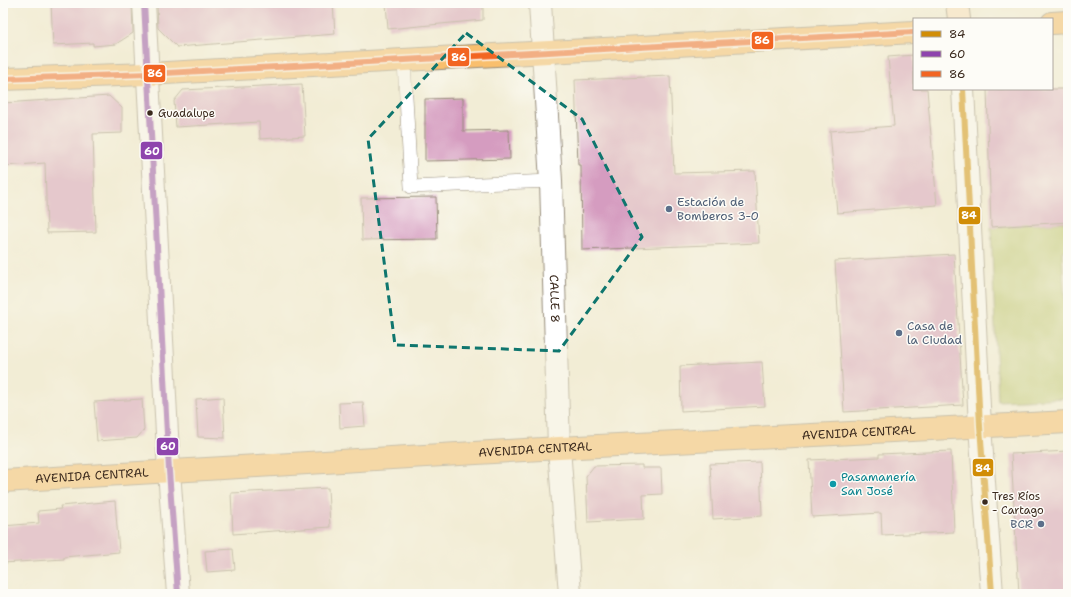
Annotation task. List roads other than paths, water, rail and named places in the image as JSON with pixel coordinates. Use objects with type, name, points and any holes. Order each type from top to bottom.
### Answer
[{"type":"main road","points":[[1053,23],[1068,22]]},
{"type":"main road","points":[[3,79],[148,74],[544,54],[913,32]]},
{"type":"main road","name":"AVENIDA CENTRAL","points":[[3,481],[559,448],[1068,422]]},
{"type":"street","points":[[144,3],[169,471],[178,594]]},
{"type":"street","name":"CALLE 8","points":[[540,3],[551,182],[559,448],[570,594]]},
{"type":"street","points":[[957,3],[959,18]]},
{"type":"street","points":[[963,90],[980,426],[992,594]]},
{"type":"lane","points":[[404,61],[410,187],[551,182]]},
{"type":"place","name":"Guadalupe","points":[[150,113]]},
{"type":"place","name":"Estación de Bomberos 3-0","points":[[669,209]]},
{"type":"place","name":"Casa de la Ciudad","points":[[899,333]]},
{"type":"place","name":"Pasamanería San José","points":[[833,484]]},
{"type":"place","name":"Tres Ríos - Cartago","points":[[985,502]]},
{"type":"place","name":"BCR","points":[[1041,524]]}]
